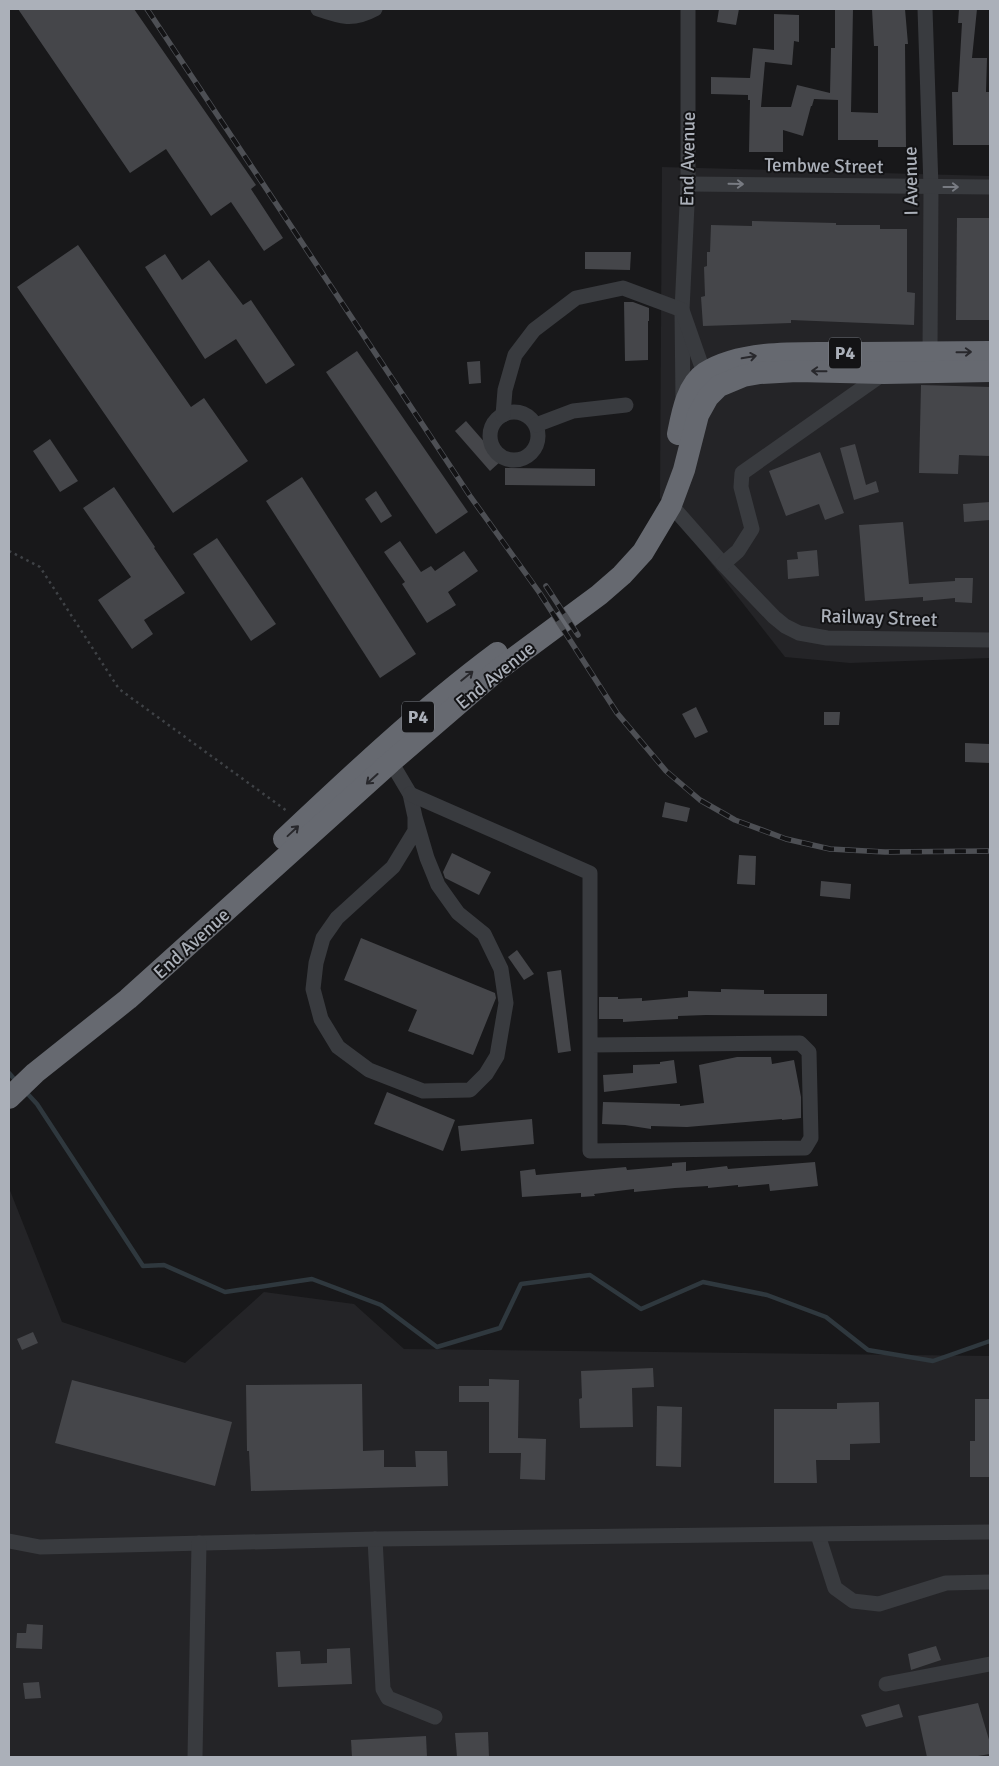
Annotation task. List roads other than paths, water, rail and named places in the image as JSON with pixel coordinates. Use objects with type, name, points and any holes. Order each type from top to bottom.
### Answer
[{"type":"highway","name":"P4","points":[[711,380],[729,361],[754,356],[990,352]]},
{"type":"highway","name":"P4","points":[[711,380],[760,373],[797,371],[884,373],[990,371]]},
{"type":"highway","name":"End Avenue","points":[[82,1035],[103,1007],[394,737],[468,675],[594,582],[617,561],[636,540],[652,515],[669,474],[683,410],[692,389],[711,380]]},
{"type":"highway","name":"End Avenue","points":[[9,1098],[35,1073],[128,999],[392,762],[499,669],[599,595],[622,575],[643,552],[671,505],[684,470],[698,415],[708,397],[711,380]]},
{"type":"street","points":[[318,9],[342,17],[358,16],[375,9]]},
{"type":"street","name":"End Avenue","points":[[683,410],[682,310],[688,184],[688,9]]},
{"type":"street","name":"I Avenue","points":[[925,9],[931,187],[930,353]]},
{"type":"street","name":"Tembwe Street","points":[[688,184],[990,187]]},
{"type":"street","points":[[503,415],[505,390],[515,355],[534,330],[576,298],[623,288],[682,310]]},
{"type":"street","name":"End Avenue","points":[[682,310],[711,380]]},
{"type":"street","points":[[723,564],[738,551],[752,529],[740,487],[742,473],[884,373]]},
{"type":"street","points":[[536,425],[573,411],[626,405]]},
{"type":"street","points":[[510,412],[525,415],[536,425],[538,440],[535,448],[524,458],[508,459],[495,450],[490,434],[492,427],[503,415],[510,412]]},
{"type":"street","name":"Railway Street","points":[[671,505],[723,564],[774,617],[785,626],[799,633],[827,638],[990,640]]},
{"type":"street","points":[[392,762],[410,794],[427,858],[438,885],[458,913],[484,934],[500,969],[506,1003],[496,1056],[486,1074],[470,1090],[423,1091],[369,1070],[338,1047],[321,1019],[313,989],[316,963],[323,938],[338,918],[393,867],[414,831],[415,817]]},
{"type":"street","points":[[410,794],[590,872],[590,1045],[590,1151],[805,1148],[811,1138],[809,1052],[800,1043],[590,1045]]},
{"type":"street","points":[[9,1541],[40,1547],[375,1539],[990,1532]]},
{"type":"street","points":[[818,1535],[835,1588],[852,1601],[879,1604],[946,1582],[990,1582]]},
{"type":"street","points":[[375,1539],[383,1689],[388,1698],[434,1717]]},
{"type":"street","points":[[195,1757],[199,1543]]},
{"type":"street","points":[[886,1684],[990,1664]]},
{"type":"waterway","points":[[9,1073],[17,1082]]},
{"type":"waterway","points":[[25,1091],[37,1104],[143,1266],[164,1265],[225,1292],[312,1279],[381,1305],[437,1347],[500,1328],[521,1284],[590,1275],[641,1309],[703,1282],[767,1295],[826,1317],[868,1350],[933,1361],[990,1341]]},
{"type":"railway","points":[[147,9],[470,496],[539,592],[617,713],[666,771],[700,800],[735,820],[786,839],[830,849],[885,852],[990,851]]},
{"type":"railway","points":[[546,586],[578,635]]}]
